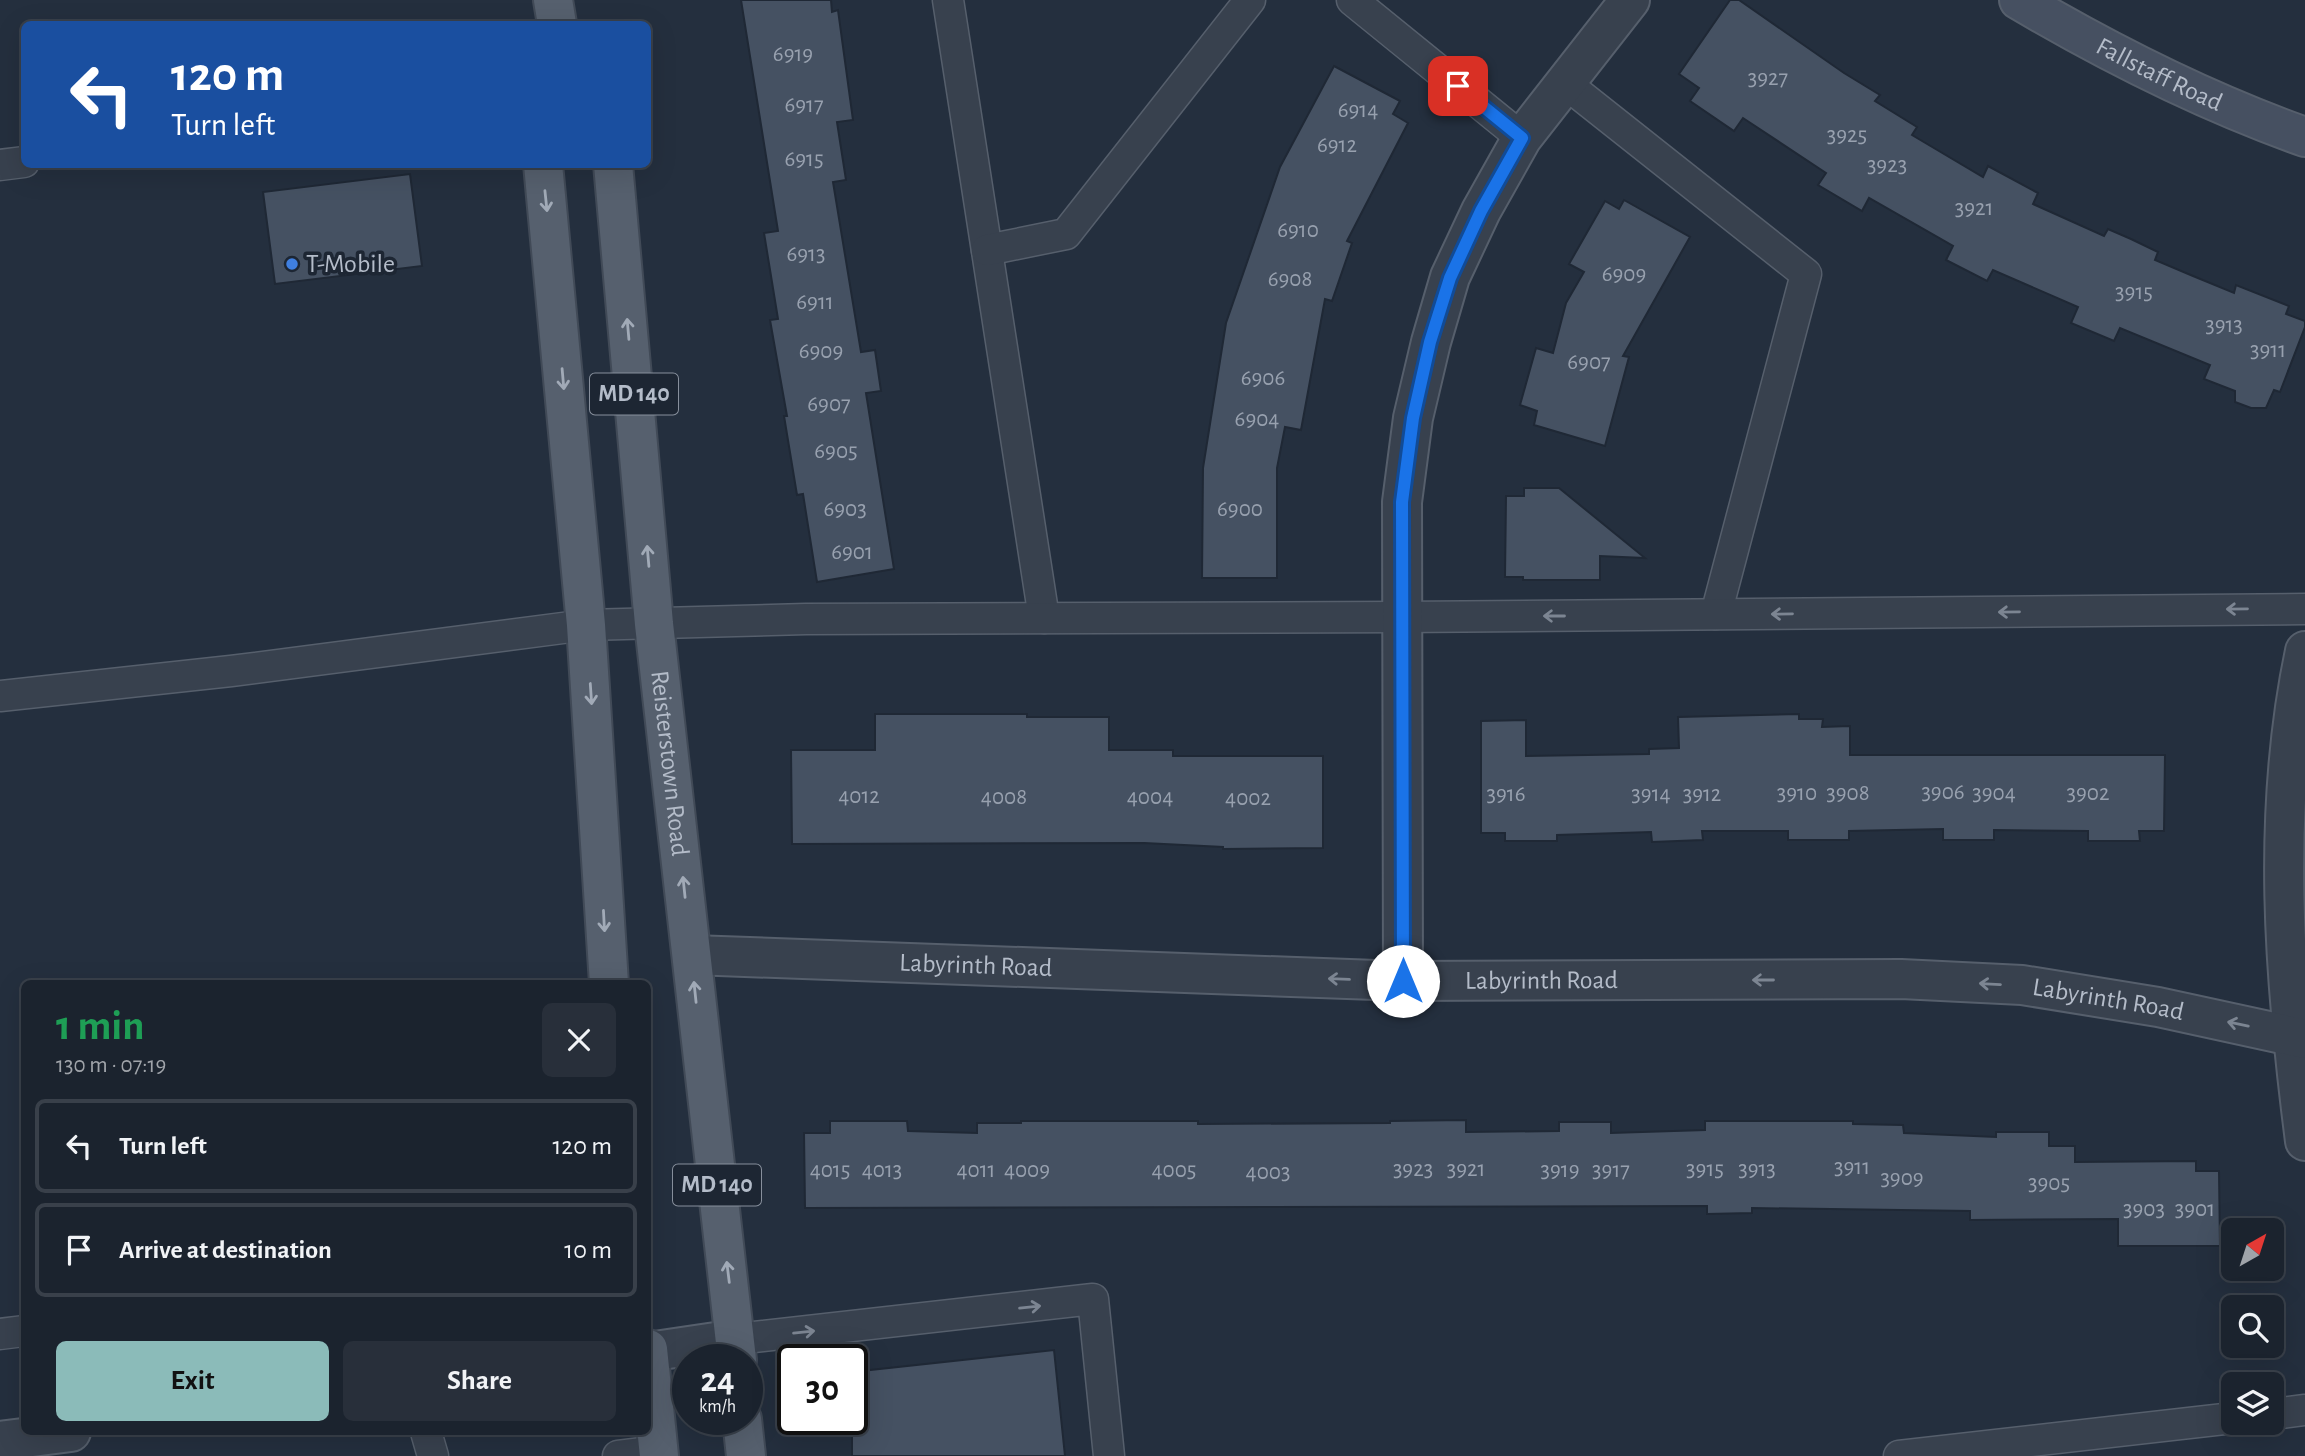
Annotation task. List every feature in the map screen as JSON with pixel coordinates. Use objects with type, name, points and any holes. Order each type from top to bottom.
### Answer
[{"type":"main road","points":[[553,0],[556,21]]},
{"type":"main road","name":"MD 140","points":[[543,168],[586,625],[609,980]]},
{"type":"main road","name":"Reisterstown Road","points":[[614,168],[654,624],[735,1344]]},
{"type":"main road","points":[[651,1379],[659,1454]]},
{"type":"main road","points":[[744,1435],[746,1456]]},
{"type":"street","points":[[1403,981],[1402,502],[1413,418],[1430,342],[1450,278],[1481,211],[1522,138],[1630,0]]},
{"type":"street","name":"Fallstaff Road","points":[[2018,0],[2072,32],[2164,76],[2263,122],[2305,137]]},
{"type":"street","points":[[2305,651],[2295,700],[2285,787],[2284,879],[2305,1141]]},
{"type":"street","name":"Labyrinth Road","points":[[692,955],[1403,981],[1901,979],[2022,985],[2158,1007],[2298,1037]]},
{"type":"street","points":[[651,1351],[672,1351]]},
{"type":"street","points":[[0,1441],[47,1435]]},
{"type":"lane","points":[[948,0],[1044,618]]},
{"type":"lane","points":[[987,250],[1066,234],[1250,0]]},
{"type":"lane","points":[[1352,0],[1522,138]]},
{"type":"lane","points":[[1565,83],[1806,274],[1716,614]]},
{"type":"lane","points":[[0,165],[21,162]]},
{"type":"lane","points":[[0,696],[230,671],[586,625],[806,619],[2305,609]]},
{"type":"lane","points":[[763,1346],[1093,1300],[1110,1456]]},
{"type":"lane","points":[[0,1334],[21,1331]]},
{"type":"lane","points":[[2284,1412],[2305,1410]]},
{"type":"lane","points":[[1899,1456],[2221,1419]]},
{"type":"lane","points":[[427,1435],[433,1456]]},
{"type":"lane","points":[[618,1456],[659,1454]]},
{"type":"building","points":[[741,0],[831,0],[832,12],[838,10],[853,120],[837,122],[846,180],[833,182],[861,352],[875,350],[881,391],[866,393],[894,569],[817,582],[803,494],[797,495],[784,416],[787,416],[770,320],[778,319],[764,233],[778,231]]},
{"type":"building","points":[[1730,0],[1739,0],[1880,95],[1875,101],[1917,127],[1912,135],[1983,177],[1988,166],[2038,193],[2033,204],[2104,236],[2108,229],[2131,239],[2158,252],[2155,260],[2234,293],[2236,285],[2289,306],[2286,314],[2305,321],[2305,327],[2280,392],[2274,390],[2266,408],[2251,408],[2235,402],[2235,391],[2204,379],[2210,365],[2120,328],[2114,341],[2071,323],[2078,307],[1993,270],[1987,281],[1946,260],[1953,246],[1869,198],[1862,211],[1818,185],[1826,173],[1743,118],[1734,131],[1690,101],[1699,88],[1679,74]]},
{"type":"building","points":[[1334,66],[1400,101],[1393,114],[1408,123],[1347,241],[1352,243],[1332,301],[1325,299],[1301,430],[1285,427],[1277,468],[1277,578],[1202,578],[1203,468],[1226,323],[1280,167]]},
{"type":"building","points":[[410,174],[422,266],[275,284],[263,192]]},
{"type":"building","points":[[1624,200],[1690,237],[1623,356],[1629,357],[1605,446],[1534,425],[1537,411],[1520,405],[1536,348],[1553,353],[1566,303],[1584,272],[1569,264],[1605,201],[1619,209]]},
{"type":"building","points":[[1524,488],[1559,488],[1645,558],[1600,556],[1600,580],[1523,580],[1523,577],[1505,577],[1506,496],[1524,496]]},
{"type":"building","points":[[875,714],[1109,717],[1109,750],[1173,750],[1173,756],[1323,756],[1323,848],[1223,849],[1144,843],[792,844],[791,750],[875,750]]},
{"type":"building","points":[[1799,714],[1799,719],[1823,719],[1822,727],[1850,726],[1850,755],[2165,755],[2164,831],[2139,831],[2140,841],[2088,841],[2088,831],[1994,830],[1994,840],[1943,840],[1943,829],[1849,831],[1849,840],[1788,840],[1788,831],[1702,831],[1703,840],[1652,842],[1651,832],[1557,835],[1557,841],[1505,841],[1505,833],[1481,833],[1481,721],[1526,720],[1526,756],[1649,754],[1649,749],[1679,748],[1678,717]]},
{"type":"building","points":[[1466,1120],[1466,1132],[1559,1131],[1559,1122],[1611,1122],[1611,1133],[1705,1130],[1705,1121],[1853,1121],[1853,1124],[1903,1125],[1904,1133],[1996,1137],[1996,1132],[2049,1132],[2049,1146],[2075,1146],[2075,1162],[2196,1161],[2196,1171],[2219,1171],[2220,1246],[2118,1246],[2118,1219],[1970,1220],[1970,1211],[1752,1208],[1752,1213],[1707,1214],[1707,1206],[805,1208],[804,1133],[830,1133],[830,1121],[907,1121],[908,1131],[977,1133],[977,1123],[1021,1121],[1198,1121],[1198,1124]]},
{"type":"building","points":[[1054,1350],[1065,1456],[852,1456],[852,1435],[868,1435],[868,1370]]},
{"type":"place","name":"T-Mobile","points":[[292,264]]},
{"type":"route","points":[[1403,981],[1402,502],[1413,418],[1430,342],[1450,278],[1481,211],[1522,138],[1458,86]]}]
